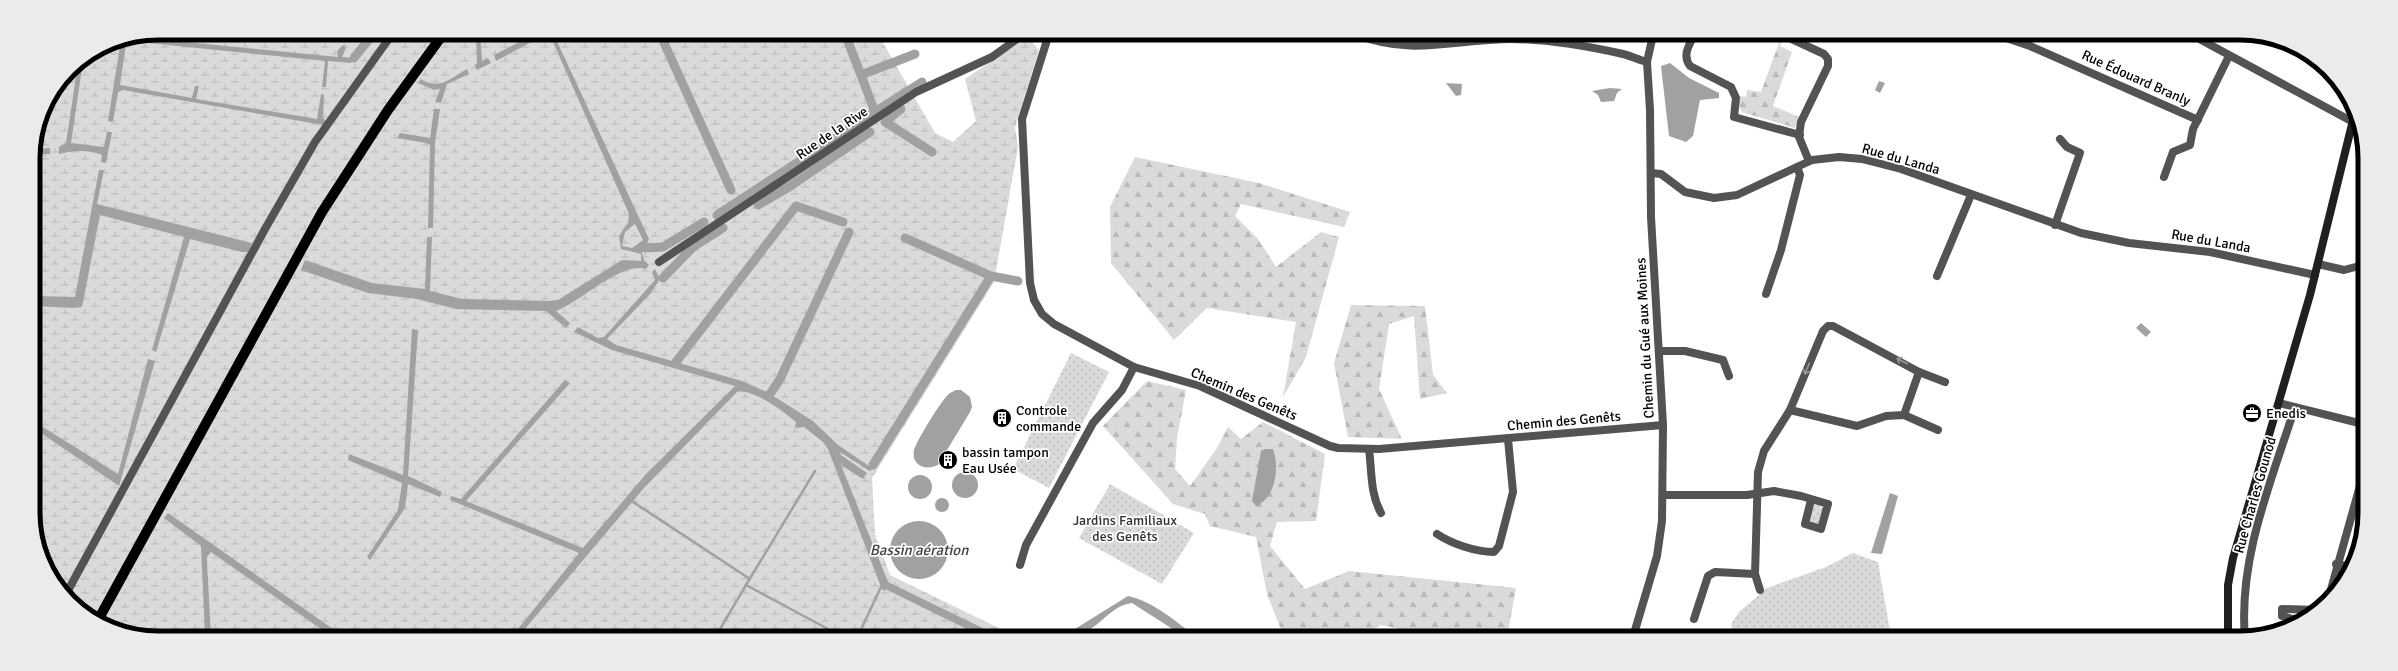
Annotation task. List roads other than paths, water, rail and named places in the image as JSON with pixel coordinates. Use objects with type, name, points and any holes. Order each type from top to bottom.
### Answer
[{"type":"main road","points":[[101,616],[322,212],[388,110],[439,40]]},
{"type":"main road","points":[[2228,631],[2228,585],[2233,558],[2315,275],[2353,123]]},
{"type":"street","points":[[69,590],[265,229],[311,148],[388,40]]},
{"type":"street","name":"Rue de la Rive","points":[[659,262],[916,92],[992,57],[1016,40]]},
{"type":"street","name":"Chemin des Genêts","points":[[1047,40],[1022,119],[1030,283],[1034,300],[1042,314],[1054,324],[1134,367],[1200,386],[1330,446],[1369,450],[1663,425]]},
{"type":"street","points":[[1370,40],[1409,47],[1498,40]]},
{"type":"street","points":[[1524,40],[1551,42],[1626,55],[1647,62]]},
{"type":"street","name":"Chemin du Gué aux Moines","points":[[1635,631],[1659,548],[1663,495],[1663,425],[1651,217],[1647,62],[1652,40]]},
{"type":"street","points":[[1692,40],[1685,55],[1686,60],[1690,66],[1730,87],[1736,98],[1734,117],[1800,134]]},
{"type":"street","points":[[1794,40],[1824,54],[1828,59],[1828,66],[1801,122],[1800,134],[1809,161]]},
{"type":"street","name":"Rue Édouard Branly","points":[[2012,40],[2030,46],[2198,120]]},
{"type":"street","points":[[2201,40],[2352,122]]},
{"type":"street","points":[[2164,177],[2173,152],[2190,145],[2192,133],[2229,56]]},
{"type":"street","points":[[2055,225],[2080,153],[2067,147],[2060,139]]},
{"type":"street","name":"Rue du Landa","points":[[1651,173],[1661,174],[1685,192],[1714,198],[1736,195],[1809,161],[1839,157],[1862,159],[1901,169],[2055,225],[2115,240],[2210,252],[2315,275]]},
{"type":"street","points":[[1766,294],[1781,250],[1800,175],[1797,167]]},
{"type":"street","points":[[1937,276],[1971,195]]},
{"type":"street","points":[[2318,264],[2344,270],[2358,266]]},
{"type":"street","points":[[1760,590],[1755,574],[1758,472],[1764,451],[1790,410],[1823,330],[1828,326],[1833,326],[1920,372],[1945,382]]},
{"type":"street","points":[[1658,351],[1695,353],[1723,360],[1729,376]]},
{"type":"street","points":[[1020,565],[1026,545],[1093,423],[1122,390],[1134,367]]},
{"type":"street","points":[[1904,415],[1920,372]]},
{"type":"street","points":[[2279,403],[2358,423]]},
{"type":"street","name":"Rue Charles Gounod","points":[[2245,631],[2243,605],[2252,543],[2295,407]]},
{"type":"street","points":[[1790,410],[1857,426],[1886,416],[1904,415],[1938,430]]},
{"type":"street","points":[[1437,534],[1446,540],[1487,552],[1494,552],[1499,546],[1513,492],[1508,439]]},
{"type":"street","points":[[1369,450],[1372,487],[1375,502],[1381,513]]},
{"type":"street","points":[[1663,495],[1747,495],[1774,491],[1801,496],[1811,500]]},
{"type":"street","points":[[2331,588],[2336,564],[2358,491]]},
{"type":"street","points":[[2336,564],[2345,566]]},
{"type":"street","points":[[1694,619],[1708,576],[1715,572],[1755,574]]},
{"type":"street","points":[[2292,619],[2282,616],[2282,608],[2307,609]]},
{"type":"water","points":[[166,40],[338,57],[337,51],[343,45],[346,48],[342,57],[354,58],[351,63],[328,61],[326,87],[322,87],[325,61],[138,42]]},
{"type":"water","points":[[476,40],[480,40],[482,61],[488,58],[491,63],[477,70],[475,65],[477,63]]},
{"type":"water","points":[[523,40],[535,40],[496,61],[494,55]]},
{"type":"water","points":[[552,40],[556,40],[649,239],[642,253],[644,260],[649,265],[646,269],[636,268],[613,276],[577,300],[556,311],[570,323],[566,328],[546,311],[456,309],[417,299],[368,293],[301,270],[305,260],[372,283],[425,289],[427,237],[432,237],[430,291],[462,299],[558,300],[622,260],[641,261],[641,254],[621,249],[619,236],[628,223],[629,214]],"holes":[[[635,224],[643,240],[632,248],[622,246],[625,232]]]},
{"type":"water","points":[[126,45],[120,85],[192,98],[195,86],[199,86],[196,99],[317,119],[321,94],[324,95],[323,118],[326,121],[323,125],[123,90],[118,92],[113,122],[108,121],[120,46]]},
{"type":"water","points":[[1670,63],[1689,78],[1719,93],[1719,98],[1700,100],[1693,136],[1686,142],[1669,136],[1661,66]]},
{"type":"water","points":[[82,68],[71,143],[104,147],[107,132],[112,132],[106,163],[101,162],[102,155],[97,153],[75,151],[59,154],[59,147],[66,143],[77,73]]},
{"type":"water","points":[[467,69],[469,74],[447,84],[441,103],[435,102],[440,89],[434,90],[418,83],[421,79],[434,84],[445,82]]},
{"type":"water","points":[[1879,81],[1885,83],[1880,93],[1875,90]]},
{"type":"water","points":[[1446,83],[1462,84],[1461,95],[1456,96]]},
{"type":"water","points":[[1610,88],[1622,89],[1617,93],[1614,101],[1601,102],[1598,95],[1592,91]]},
{"type":"water","points":[[434,109],[440,109],[435,143],[433,228],[428,228],[430,145],[397,138],[400,133],[430,138]]},
{"type":"water","points":[[50,148],[50,154],[40,155],[40,149]]},
{"type":"water","points":[[99,170],[104,170],[97,204],[252,243],[248,252],[242,252],[190,239],[156,352],[152,350],[184,237],[100,215],[82,307],[40,306],[40,296],[75,297]]},
{"type":"water","points":[[655,269],[660,279],[651,293],[607,339],[616,345],[742,381],[767,392],[813,421],[838,445],[872,468],[871,471],[868,470],[840,452],[841,455],[867,473],[863,479],[841,465],[888,582],[989,631],[971,631],[881,587],[828,449],[823,442],[804,427],[795,428],[796,422],[768,402],[751,394],[737,392],[644,488],[523,631],[516,631],[579,553],[450,500],[451,496],[461,499],[565,380],[570,383],[466,501],[583,548],[646,474],[735,386],[612,350],[574,332],[578,327],[598,338],[604,337],[655,280],[652,272]]},
{"type":"water","points":[[2141,323],[2151,332],[2146,337],[2136,328]]},
{"type":"water","points":[[412,329],[418,330],[408,476],[442,492],[440,497],[408,484],[405,508],[370,560],[367,557],[398,510],[402,483],[348,460],[349,454],[403,475]]},
{"type":"water","points":[[148,359],[155,361],[119,486],[40,432],[40,425],[118,474]]},
{"type":"water","points":[[956,390],[961,390],[970,397],[972,407],[970,412],[938,465],[933,467],[920,466],[915,460],[914,450],[928,423],[943,401],[948,394]]},
{"type":"water","points":[[1265,449],[1273,449],[1276,473],[1272,490],[1268,497],[1256,506],[1252,501],[1261,451]]},
{"type":"water","points":[[965,472],[974,476],[978,485],[974,494],[965,498],[956,494],[952,485],[956,476]]},
{"type":"water","points":[[920,475],[929,478],[932,487],[929,496],[920,499],[911,496],[908,487],[911,478]]},
{"type":"water","points":[[1890,493],[1898,496],[1882,554],[1871,553]]},
{"type":"water","points":[[942,498],[947,500],[949,505],[947,510],[942,512],[937,510],[935,505],[937,500]]},
{"type":"water","points":[[168,513],[336,631],[324,631],[211,552],[207,557],[211,631],[205,631],[201,546],[164,518]]},
{"type":"water","name":"Bassin aération","points":[[919,521],[930,523],[943,534],[946,539],[948,550],[946,561],[935,574],[930,577],[919,579],[908,577],[895,566],[892,561],[890,550],[892,539],[903,526],[908,523]]},
{"type":"water","points":[[1128,596],[1156,607],[1189,631],[1176,631],[1132,603],[1114,610],[1087,631],[1072,631]]},
{"type":"waterway","points":[[354,58],[368,40]]},
{"type":"waterway","points":[[663,40],[731,190]]},
{"type":"waterway","points":[[847,40],[861,75],[915,54]]},
{"type":"waterway","points":[[861,75],[875,112],[922,82]]},
{"type":"waterway","points":[[901,109],[885,122],[932,152]]},
{"type":"waterway","points":[[717,215],[875,112]]},
{"type":"waterway","points":[[758,205],[789,187],[870,132]]},
{"type":"waterway","points":[[676,362],[796,206],[843,222]]},
{"type":"waterway","points":[[645,248],[663,247],[704,222]]},
{"type":"waterway","points":[[663,278],[693,247],[723,228]]},
{"type":"waterway","points":[[770,394],[780,379],[849,232]]},
{"type":"waterway","points":[[905,238],[991,276]]},
{"type":"waterway","points":[[873,465],[991,276],[1018,281]]},
{"type":"waterway","points":[[746,585],[815,471]]},
{"type":"waterway","points":[[630,500],[750,579]]},
{"type":"waterway","points":[[719,631],[746,585],[828,629]]},
{"type":"waterway","points":[[860,631],[881,587],[884,589]]},
{"type":"place","name":"Enedis","points":[[2252,413]]},
{"type":"place","name":"Controle commande","points":[[1002,418]]},
{"type":"place","name":"bassin tampon Eau Usée","points":[[948,460]]},
{"type":"park label","name":"Jardins Familiaux des Genêts","points":[[1125,528]]}]
